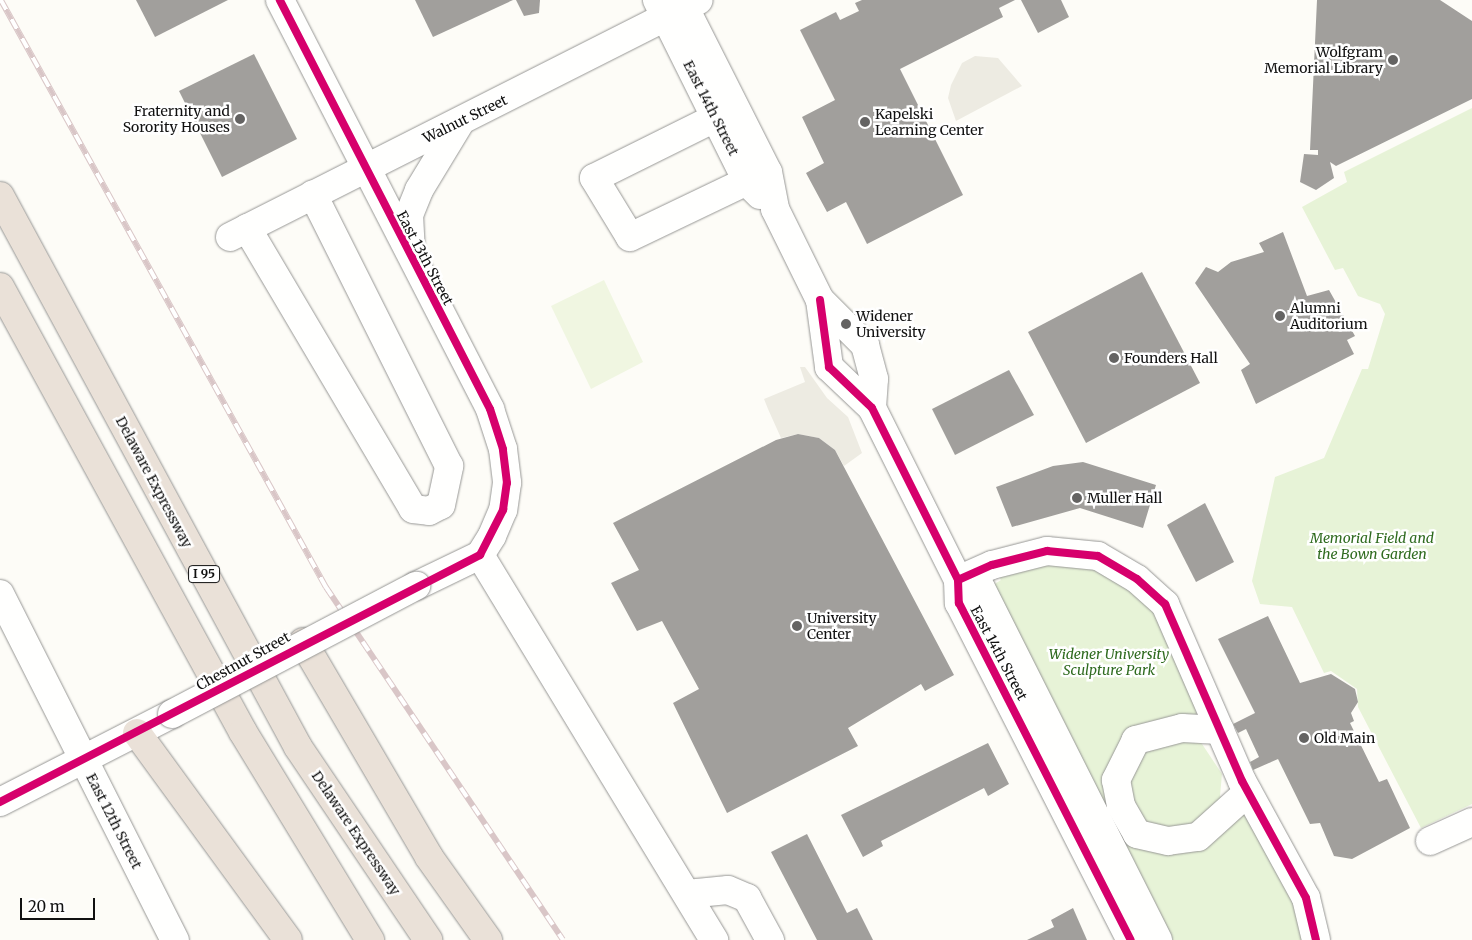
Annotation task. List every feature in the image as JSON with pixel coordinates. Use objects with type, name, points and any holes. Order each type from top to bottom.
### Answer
[{"type":"highway","name":"Delaware Expressway","points":[[0,196],[298,747],[428,940]]},
{"type":"highway","points":[[0,287],[243,732],[370,940]]},
{"type":"highway","points":[[303,642],[429,857],[488,940]]},
{"type":"highway","points":[[137,733],[288,940]]},
{"type":"street","name":"East 13th Street","points":[[280,0],[412,262],[490,409],[503,450],[507,483],[486,546]]},
{"type":"street","name":"Walnut Street","points":[[313,194],[449,466],[441,505],[429,511],[414,509],[239,232],[313,194],[364,168],[460,123],[677,5]]},
{"type":"street","name":"East 14th Street","points":[[677,5],[715,118],[747,181],[775,209]]},
{"type":"street","name":"East 14th Street","points":[[677,5],[768,172],[775,209],[820,300],[829,367],[872,408],[958,580],[959,603],[1132,940]]},
{"type":"street","points":[[715,118],[594,178],[630,237],[747,181]]},
{"type":"street","points":[[412,262],[409,215],[434,160],[460,123]]},
{"type":"street","name":"East 14th Street","points":[[820,300],[865,345],[874,379],[872,408]]},
{"type":"street","points":[[486,546],[714,940]]},
{"type":"street","name":"Chestnut Street","points":[[0,802],[137,733],[303,642],[416,586],[486,546]]},
{"type":"street","points":[[958,580],[992,565],[1047,551],[1106,561],[1137,579],[1165,604],[1248,792],[1306,898],[1316,940]]},
{"type":"street","name":"East 14th Street","points":[[958,580],[980,588],[1158,940]]},
{"type":"street","name":"East 12th Street","points":[[0,594],[83,760],[165,937]]},
{"type":"street","points":[[1220,730],[1182,728],[1136,740],[1116,780],[1121,806],[1137,834],[1168,841],[1198,837],[1248,792]]},
{"type":"street","points":[[1430,841],[1472,822]]},
{"type":"street","points":[[687,894],[728,890],[747,898],[770,940]]},
{"type":"green space","name":"Memorial Field and the Bown Garden","points":[[1472,108],[1472,804],[1421,828],[1358,707],[1357,689],[1331,671],[1324,673],[1292,607],[1260,604],[1252,581],[1275,477],[1324,458],[1362,369],[1368,369],[1385,314],[1380,304],[1358,296],[1343,268],[1335,270],[1302,207],[1347,182],[1344,172]]},
{"type":"green space","points":[[604,280],[643,362],[591,389],[551,306]]},
{"type":"green space","name":"Widener University Sculpture Park","points":[[1039,561],[1081,563],[1114,573],[1158,613],[1194,697],[1200,741],[1222,774],[1220,796],[1247,815],[1285,872],[1307,940],[1173,940],[993,585],[1001,580],[997,574]]},
{"type":"shaded area","points":[[975,56],[998,58],[1022,86],[956,121],[948,98],[951,85],[962,63]]},
{"type":"shaded area","points":[[800,367],[805,367],[827,398],[848,417],[862,453],[844,466],[835,450],[819,438],[798,434],[781,438],[768,409],[764,399],[805,382]]},
{"type":"building","points":[[136,0],[228,0],[155,37]]},
{"type":"building","points":[[415,0],[513,0],[433,37]]},
{"type":"building","points":[[516,0],[540,0],[539,13],[524,16]]},
{"type":"building","name":"Kapelski Learning Center","points":[[862,0],[1015,0],[999,8],[1003,17],[900,69],[963,195],[867,244],[846,202],[827,212],[806,173],[824,163],[802,117],[835,100],[800,30],[836,12],[840,20],[859,11],[855,3]]},
{"type":"building","points":[[1021,0],[1061,0],[1069,17],[1038,33]]},
{"type":"building","name":"Wolfgram Memorial Library","points":[[1317,0],[1440,0],[1472,21],[1472,99],[1336,166],[1330,162],[1334,178],[1316,190],[1300,182],[1304,154],[1318,155],[1318,150],[1310,150]]},
{"type":"building","name":"Fraternity and Sorority Houses","points":[[254,54],[297,139],[222,177],[179,91]]},
{"type":"building","name":"Alumni Auditorium","points":[[1283,232],[1307,296],[1329,290],[1355,336],[1347,340],[1354,354],[1256,404],[1241,370],[1250,364],[1195,283],[1206,267],[1218,272],[1231,262],[1264,252],[1259,243]]},
{"type":"building","name":"Founders Hall","points":[[1142,272],[1200,383],[1086,443],[1028,332]]},
{"type":"building","points":[[1009,370],[1034,415],[955,455],[932,409]]},
{"type":"building","name":"University Center","points":[[798,434],[819,438],[835,450],[954,675],[925,691],[921,684],[848,728],[858,746],[727,813],[673,703],[699,689],[662,621],[637,631],[611,583],[639,570],[613,523],[776,440]]},
{"type":"building","name":"Muller Hall","points":[[1083,462],[1156,485],[1143,528],[1080,508],[1012,527],[996,487],[1053,466]]},
{"type":"building","points":[[1205,503],[1234,562],[1196,582],[1167,525]]},
{"type":"building","name":"Old Main","points":[[1268,616],[1300,683],[1331,674],[1355,689],[1358,702],[1351,713],[1354,721],[1350,723],[1379,782],[1387,779],[1410,828],[1352,859],[1334,856],[1320,823],[1310,824],[1278,759],[1253,770],[1250,762],[1259,757],[1246,729],[1238,733],[1233,724],[1255,713],[1218,639]]},
{"type":"building","points":[[988,743],[1009,784],[988,796],[984,788],[881,841],[883,846],[863,857],[841,815]]},
{"type":"building","points":[[807,834],[847,913],[857,908],[873,940],[817,940],[771,852]]},
{"type":"building","points":[[1073,908],[1087,940],[1027,940],[1054,927],[1051,920]]},
{"type":"railway","points":[[1,0],[326,587],[563,940]]},
{"type":"cycle path","points":[[0,802],[480,555],[503,510],[507,483],[503,449],[490,409],[280,0]]},
{"type":"cycle path","points":[[820,300],[829,367],[872,408],[958,580],[959,603],[1131,940]]},
{"type":"cycle path","points":[[958,580],[992,565],[1047,551],[1098,556],[1137,579],[1165,604],[1242,781],[1306,898],[1316,940]]},
{"type":"place","name":"Wolfgram Memorial Library","points":[[1393,60]]},
{"type":"place","name":"Fraternity and Sorority Houses","points":[[240,119]]},
{"type":"place","name":"Kapelski Learning Center","points":[[865,122]]},
{"type":"place","name":"Alumni Auditorium","points":[[1280,316]]},
{"type":"place","name":"Widener University","points":[[846,324]]},
{"type":"place","name":"Founders Hall","points":[[1114,358]]},
{"type":"place","name":"Muller Hall","points":[[1077,498]]},
{"type":"place","name":"University Center","points":[[797,626]]},
{"type":"place","name":"Old Main","points":[[1304,738]]}]
